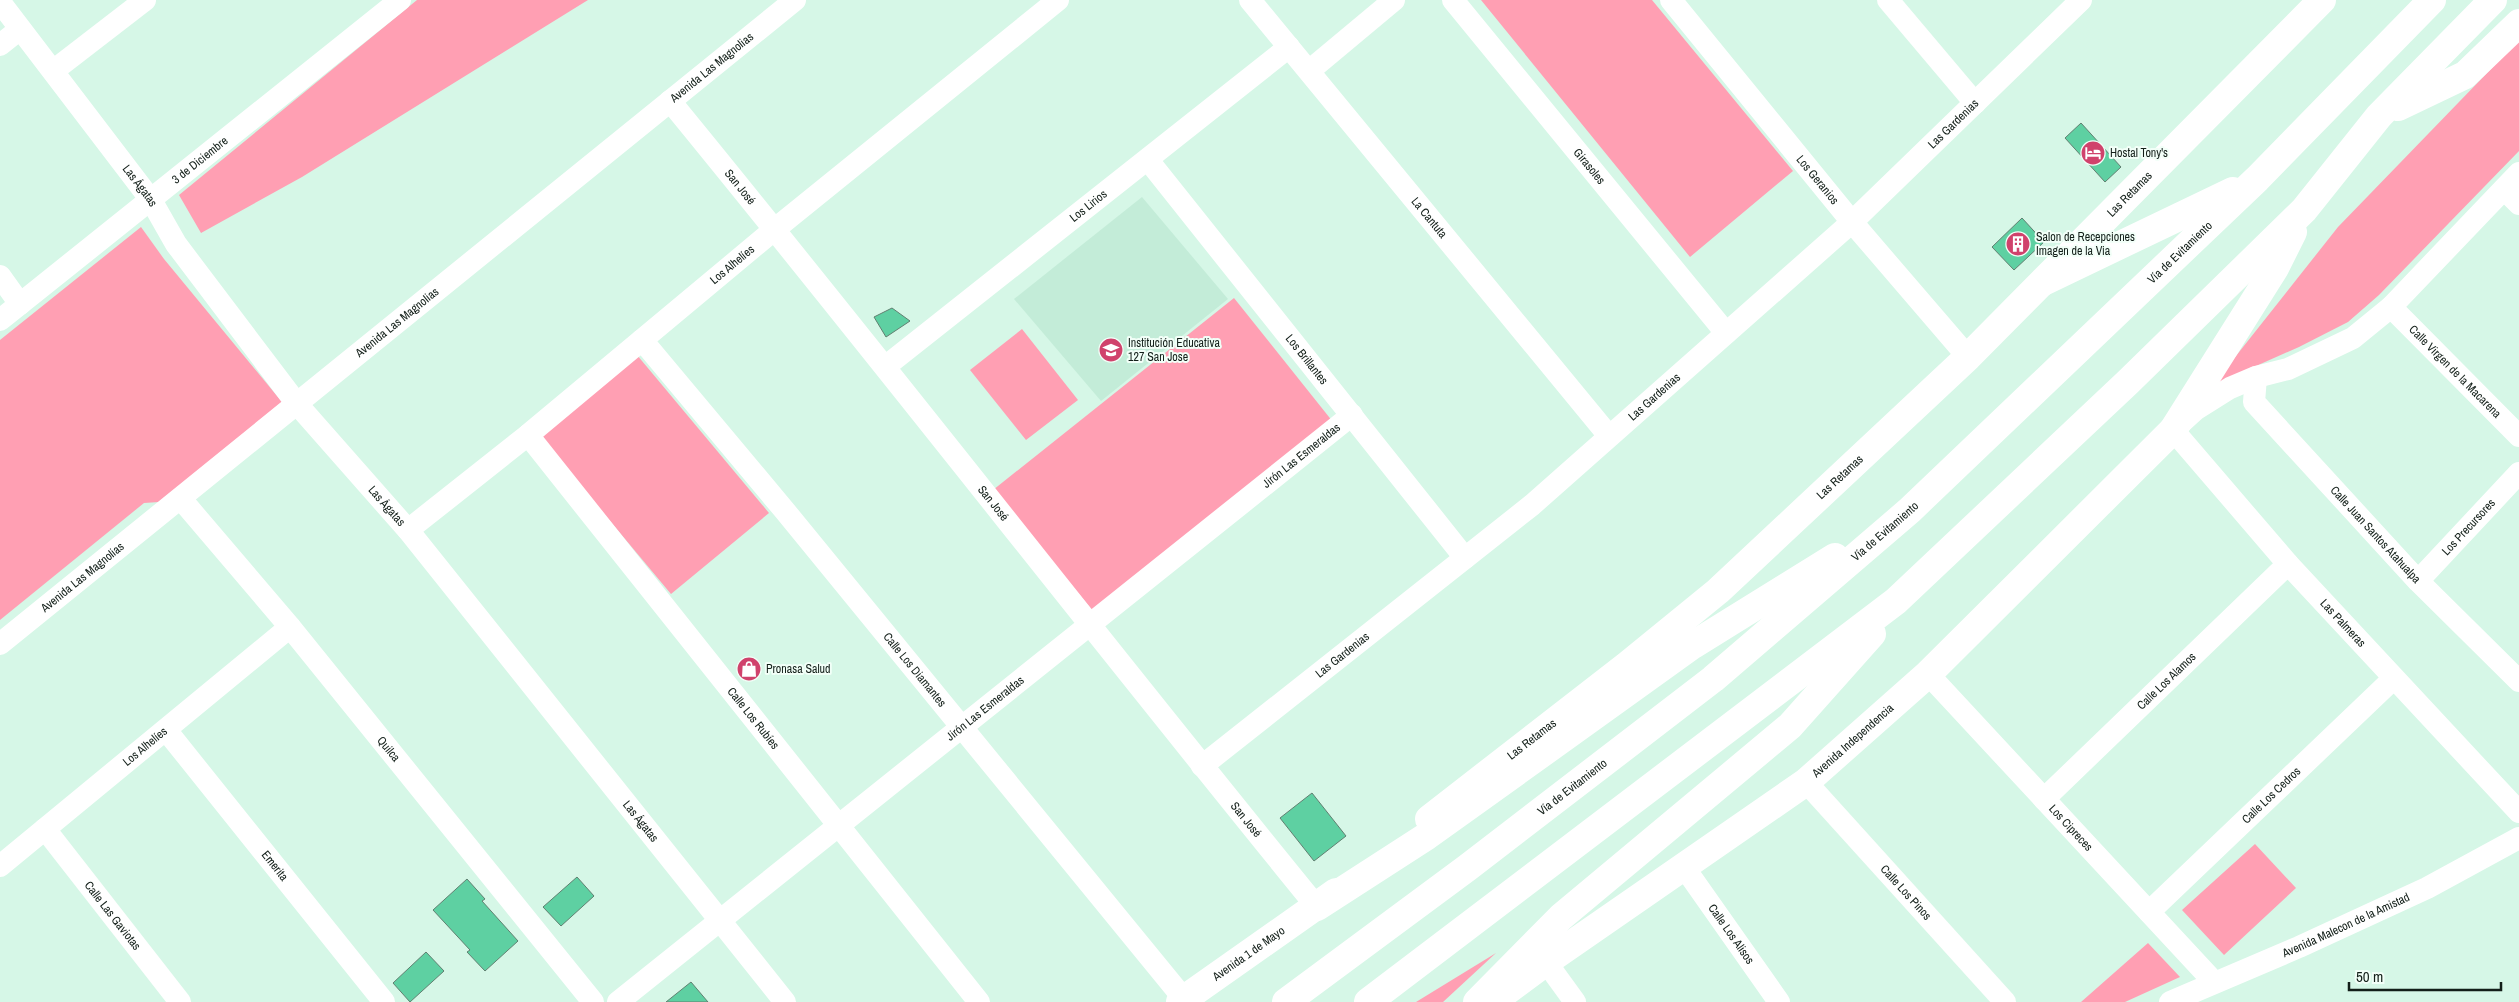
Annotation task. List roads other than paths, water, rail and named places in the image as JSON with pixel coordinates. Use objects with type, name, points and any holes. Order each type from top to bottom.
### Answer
[{"type":"main road","name":"Las Retamas","points":[[1317,907],[1626,666],[1718,590],[1968,357],[2322,0]]},
{"type":"main road","name":"Vía de Evitamiento","points":[[1286,1002],[1467,868],[1713,678],[1910,510],[2257,179],[2431,0]]},
{"type":"main road","points":[[1368,1002],[1896,601],[2128,382],[2304,210],[2379,116],[2493,0]]},
{"type":"main road","points":[[2379,116],[2464,75],[2519,23]]},
{"type":"main road","points":[[2043,282],[2257,179]]},
{"type":"main road","name":"Avenida Independencia","points":[[1492,1002],[1546,962],[1806,782],[1928,674],[2173,430],[2275,268],[2304,210]]},
{"type":"main road","points":[[1317,907],[1426,836],[1692,646],[1910,510]]},
{"type":"main road","points":[[1477,1002],[1561,917],[1790,726],[1866,642],[1896,601]]},
{"type":"main road","name":"Avenida 1 de Mayo","points":[[1182,1001],[1317,907]]},
{"type":"street","points":[[53,71],[145,0]]},
{"type":"street","name":"3 de Diciembre","points":[[0,320],[400,0]]},
{"type":"street","name":"Avenida Las Magnolias","points":[[0,644],[795,0]]},
{"type":"street","name":"Los Alhelíes","points":[[408,530],[528,435],[775,229],[1058,0]]},
{"type":"street","name":"La Cantuta","points":[[1250,0],[1609,436]]},
{"type":"street","points":[[1309,71],[1394,0]]},
{"type":"street","name":"Girasoles","points":[[1453,0],[1726,333]]},
{"type":"street","name":"Los Geranios","points":[[1672,0],[1852,222],[1968,357]]},
{"type":"street","points":[[1888,0],[1975,104]]},
{"type":"street","name":"Las Gardenias","points":[[1202,766],[1532,505],[1852,222],[2081,0]]},
{"type":"street","name":"Las Ágatas","points":[[0,2],[151,200],[176,244],[297,404],[408,530],[785,1002]]},
{"type":"street","points":[[0,45],[20,28]]},
{"type":"street","name":"Los Lirios","points":[[886,366],[1289,47]]},
{"type":"street","name":"San José","points":[[670,101],[886,366],[1089,626],[1317,907]]},
{"type":"street","name":"Los Brillantes","points":[[1148,160],[1465,558]]},
{"type":"street","points":[[2173,430],[2195,410],[2230,388],[2256,377],[2288,369],[2319,356],[2353,338],[2391,307],[2511,196],[2519,173]]},
{"type":"street","points":[[0,276],[20,304]]},
{"type":"street","name":"Calle Virgen de la Macarena","points":[[2391,307],[2519,436]]},
{"type":"street","name":"Calle Los Diamantes","points":[[642,340],[785,512],[1182,1001]]},
{"type":"street","name":"Calle Juan Santos Atahualpa","points":[[2256,377],[2254,402],[2418,581],[2519,681]]},
{"type":"street","name":"Jirón Las Esmeraldas","points":[[618,1002],[838,825],[962,729],[1352,415]]},
{"type":"street","name":"Las Palmeras","points":[[2173,430],[2288,564],[2393,679],[2519,812]]},
{"type":"street","name":"Calle Los Rubíes","points":[[528,435],[979,1002]]},
{"type":"street","name":"Los Precursores","points":[[2418,581],[2519,473]]},
{"type":"street","name":"Quilca","points":[[181,498],[290,627],[593,1002]]},
{"type":"street","name":"Calle Los Alamos","points":[[2044,799],[2288,564]]},
{"type":"street","name":"Los Alhelíes","points":[[0,866],[290,627]]},
{"type":"street","name":"Los Cipreces","points":[[1928,674],[2214,982]]},
{"type":"street","name":"Calle Los Cedros","points":[[2148,912],[2393,679]]},
{"type":"street","name":"Emerita","points":[[166,730],[384,1002]]},
{"type":"street","name":"Calle Los Pinos","points":[[1806,782],[2005,1002]]},
{"type":"street","name":"Calle Las Gaviotas","points":[[45,829],[180,1002]]},
{"type":"street","name":"Avenida Malecon de la Amistad","points":[[2170,1002],[2299,947],[2427,888],[2519,838]]},
{"type":"street","name":"Calle Los Alisos","points":[[1684,867],[1779,1002]]},
{"type":"street","points":[[1546,962],[1575,1002]]},
{"type":"place","name":"Hostal Tony's","points":[[2093,153]]},
{"type":"place","name":"Salon de Recepciones Imagen de la Via","points":[[2018,244]]},
{"type":"place","name":"Institución Educativa 127 San Jose","points":[[1111,350]]},
{"type":"place","name":"Pronasa Salud","points":[[749,669]]}]
